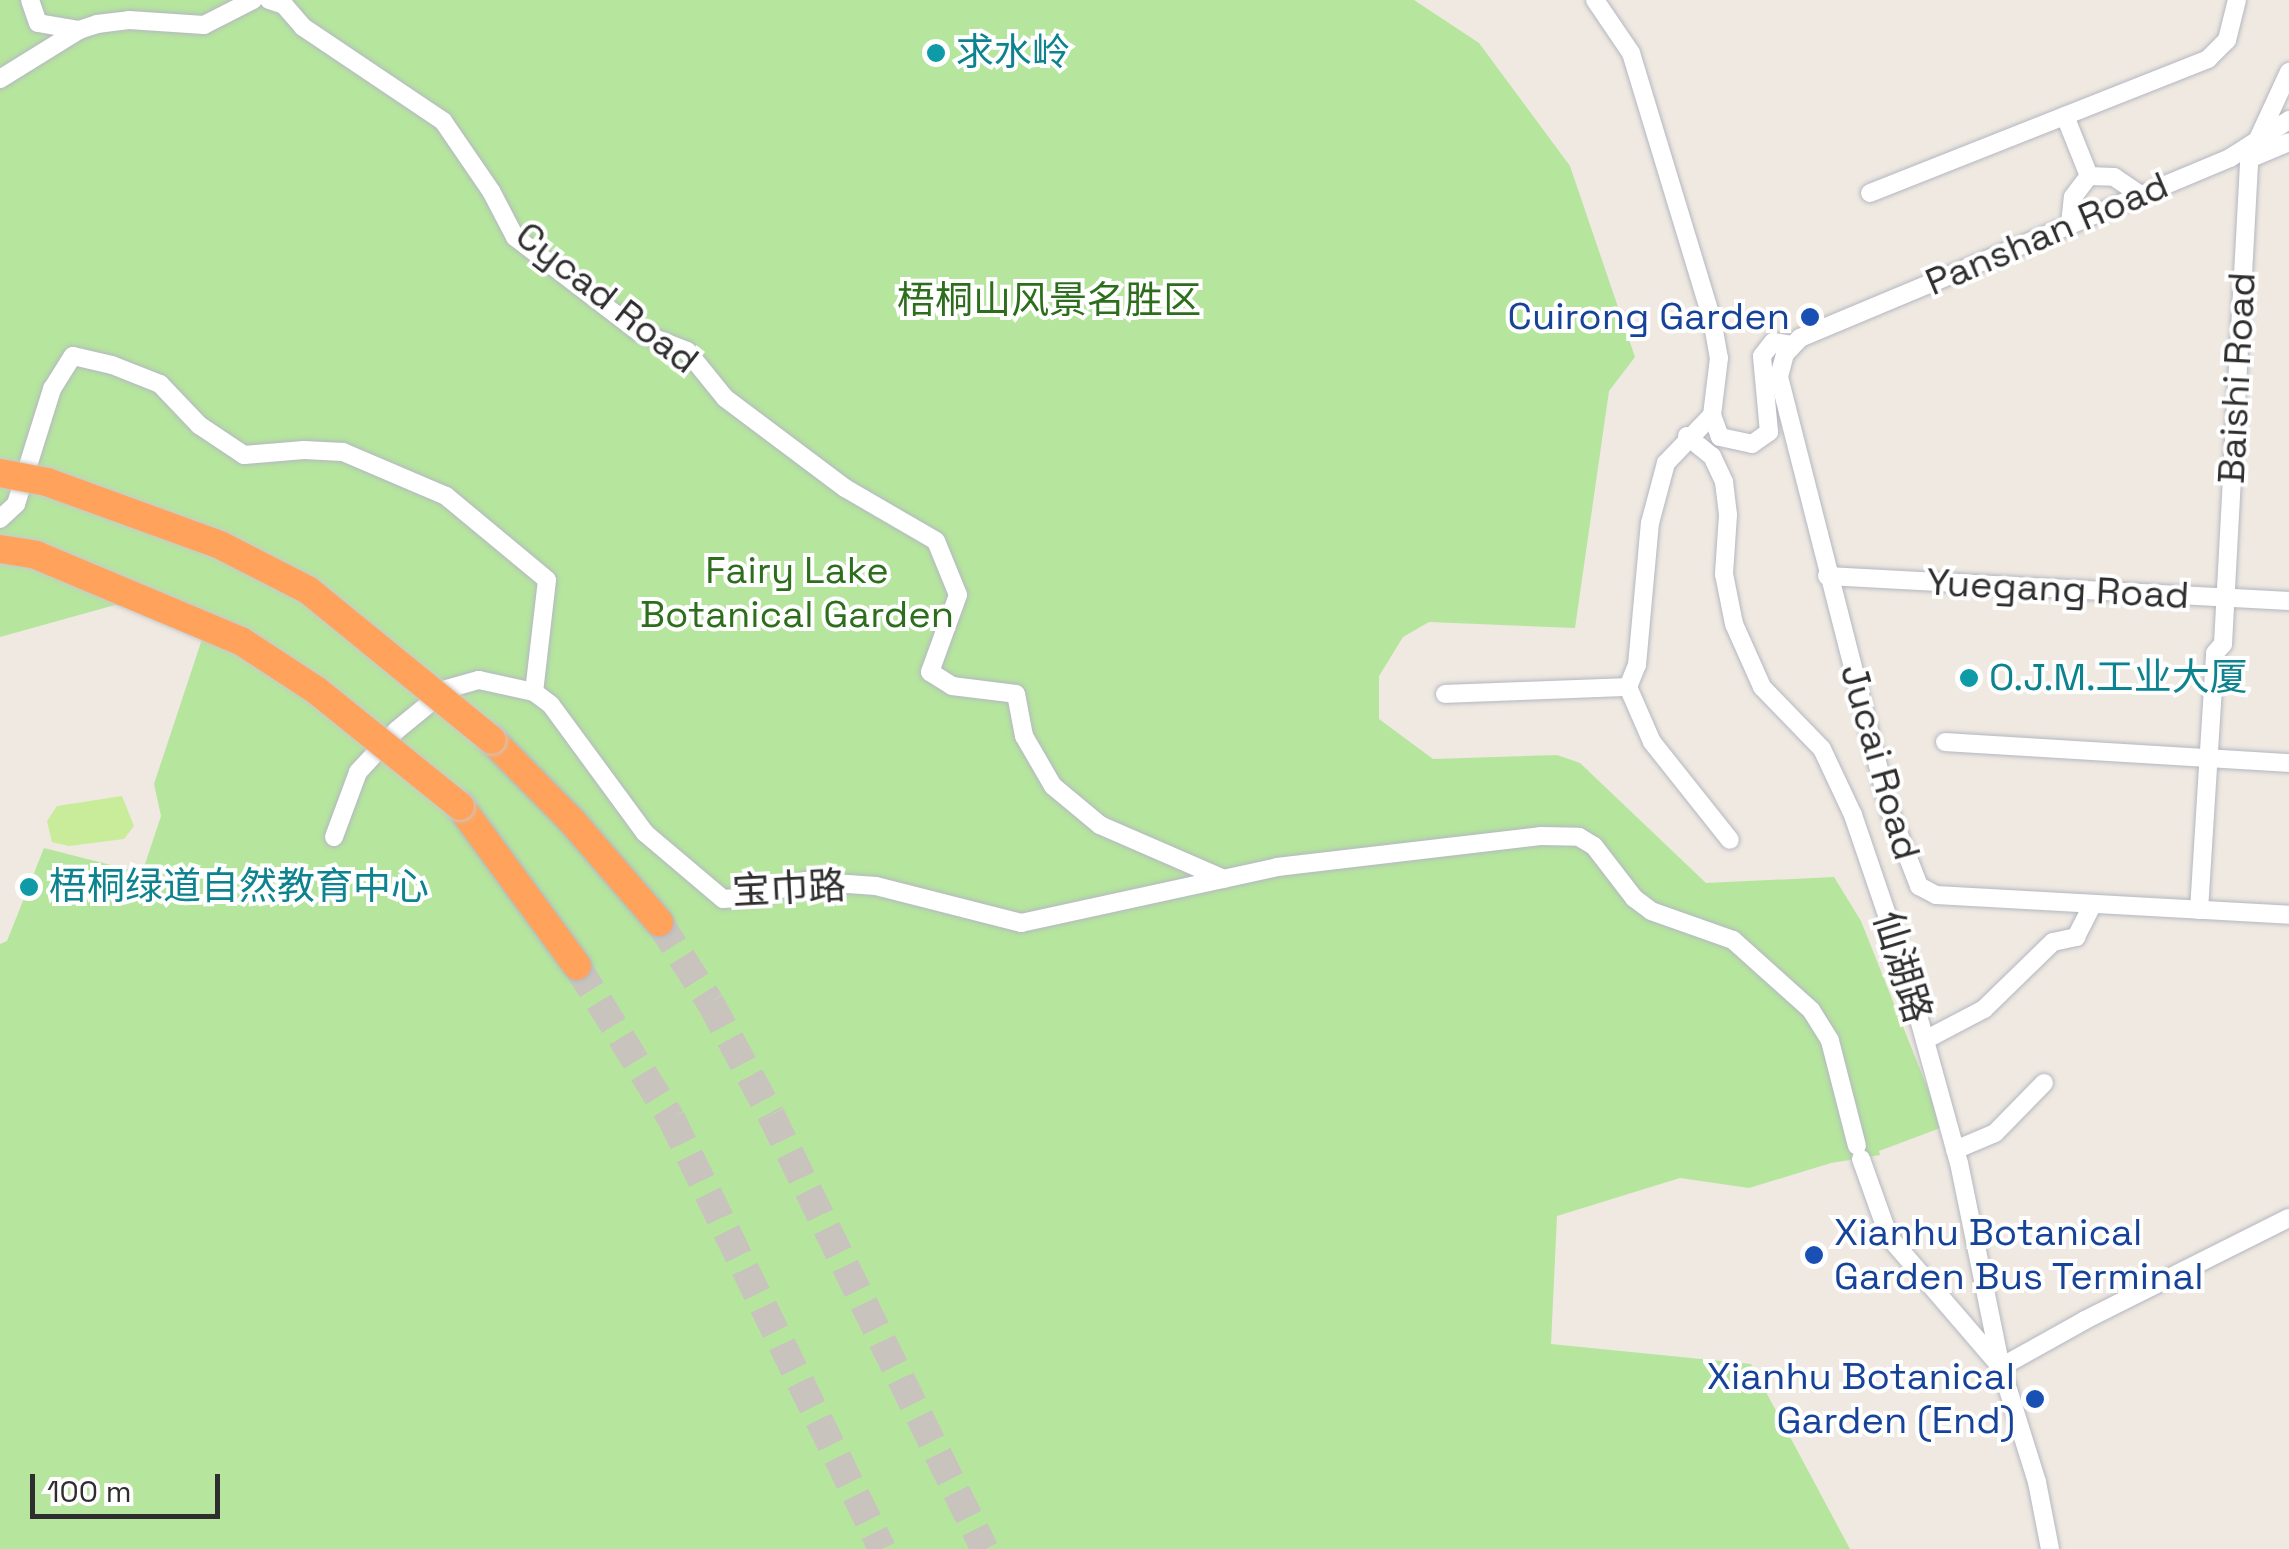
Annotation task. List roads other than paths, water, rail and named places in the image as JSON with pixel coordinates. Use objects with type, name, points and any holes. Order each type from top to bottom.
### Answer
[{"type":"highway","points":[[0,474],[46,482],[220,545],[308,590],[492,740],[571,820],[660,922]]},
{"type":"highway","points":[[0,549],[36,555],[242,642],[316,690],[460,806],[576,966]]},
{"type":"street","points":[[30,0],[38,22],[79,30]]},
{"type":"street","points":[[0,78],[79,30],[114,20],[204,25],[253,0]]},
{"type":"street","name":"Cycad Road","points":[[269,0],[284,5],[303,27],[444,121],[491,191],[515,237],[639,332],[687,351],[725,398],[846,488],[936,541],[958,595],[930,672],[952,686],[1016,694],[1024,736],[1053,786],[1100,826],[1224,879]]},
{"type":"street","points":[[1595,0],[1631,54],[1712,319],[1719,358],[1712,415],[1687,436],[1666,463],[1650,523],[1637,665],[1628,687],[1652,742],[1730,840]]},
{"type":"street","points":[[1870,193],[2208,58],[2227,40],[2237,0]]},
{"type":"street","points":[[2258,140],[2289,72]]},
{"type":"street","points":[[2065,116],[2089,176]]},
{"type":"street","name":"Panshan Road","points":[[1712,415],[1720,438],[1729,443],[1752,444],[1763,439],[1769,432],[1770,416],[1762,356],[1772,342],[1796,341],[2230,158],[2289,120]]},
{"type":"street","name":"Baishi Road","points":[[2199,910],[2215,653],[2222,644],[2249,159],[2289,142]]},
{"type":"street","points":[[2089,176],[2114,176],[2141,195]]},
{"type":"street","points":[[2070,224],[2073,197],[2089,176]]},
{"type":"street","name":"Jucai Road","points":[[1796,341],[1779,377],[1888,808],[1919,886],[1936,895],[2289,915]]},
{"type":"street","points":[[0,519],[16,504],[52,388],[73,356],[112,365],[160,384],[199,425],[244,455],[304,450],[343,452],[446,496],[547,580],[534,692],[479,680],[447,688],[397,730],[358,772],[334,838]]},
{"type":"street","name":"仙湖路","points":[[1687,436],[1712,456],[1724,482],[1728,514],[1724,574],[1734,624],[1762,687],[1822,749],[1852,815],[1925,1040],[1955,1150],[2002,1367],[2036,1482],[2050,1549]]},
{"type":"street","name":"Yuegang Road","points":[[1827,576],[2289,601]]},
{"type":"street","points":[[1445,694],[1628,687]]},
{"type":"street","name":"宝巾路","points":[[534,692],[551,706],[645,833],[724,899],[755,897],[806,881],[876,886],[1021,923],[1277,867],[1439,852],[1478,842],[1579,837],[1594,846],[1634,898],[1651,912],[1733,940],[1811,1010],[1830,1041],[1859,1153],[1888,1237],[2002,1367]]},
{"type":"street","points":[[1945,742],[2289,763]]},
{"type":"street","points":[[1925,1040],[1984,1009],[2053,942],[2076,938],[2093,904]]},
{"type":"street","points":[[1955,1150],[1995,1134],[2044,1082]]},
{"type":"street","points":[[2002,1367],[2084,1320],[2289,1218]]},
{"type":"tunnel","points":[[659,922],[710,1002],[771,1115],[985,1549]]},
{"type":"tunnel","points":[[577,966],[671,1118],[882,1549]]},
{"type":"place","name":"求水岭","points":[[936,53]]},
{"type":"place","name":"Cuirong Garden","points":[[1810,317]]},
{"type":"place","name":"O.J.M.工业大厦","points":[[1969,678]]},
{"type":"place","name":"梧桐绿道自然教育中心","points":[[29,887]]},
{"type":"place","name":"Xianhu Botanical Garden Bus Terminal","points":[[1814,1255]]},
{"type":"place","name":"Xianhu Botanical Garden (End)","points":[[2035,1399]]},
{"type":"park label","name":"梧桐山风景名胜区","points":[[1049,301]]},
{"type":"park label","name":"Fairy Lake Botanical Garden","points":[[797,593]]}]
